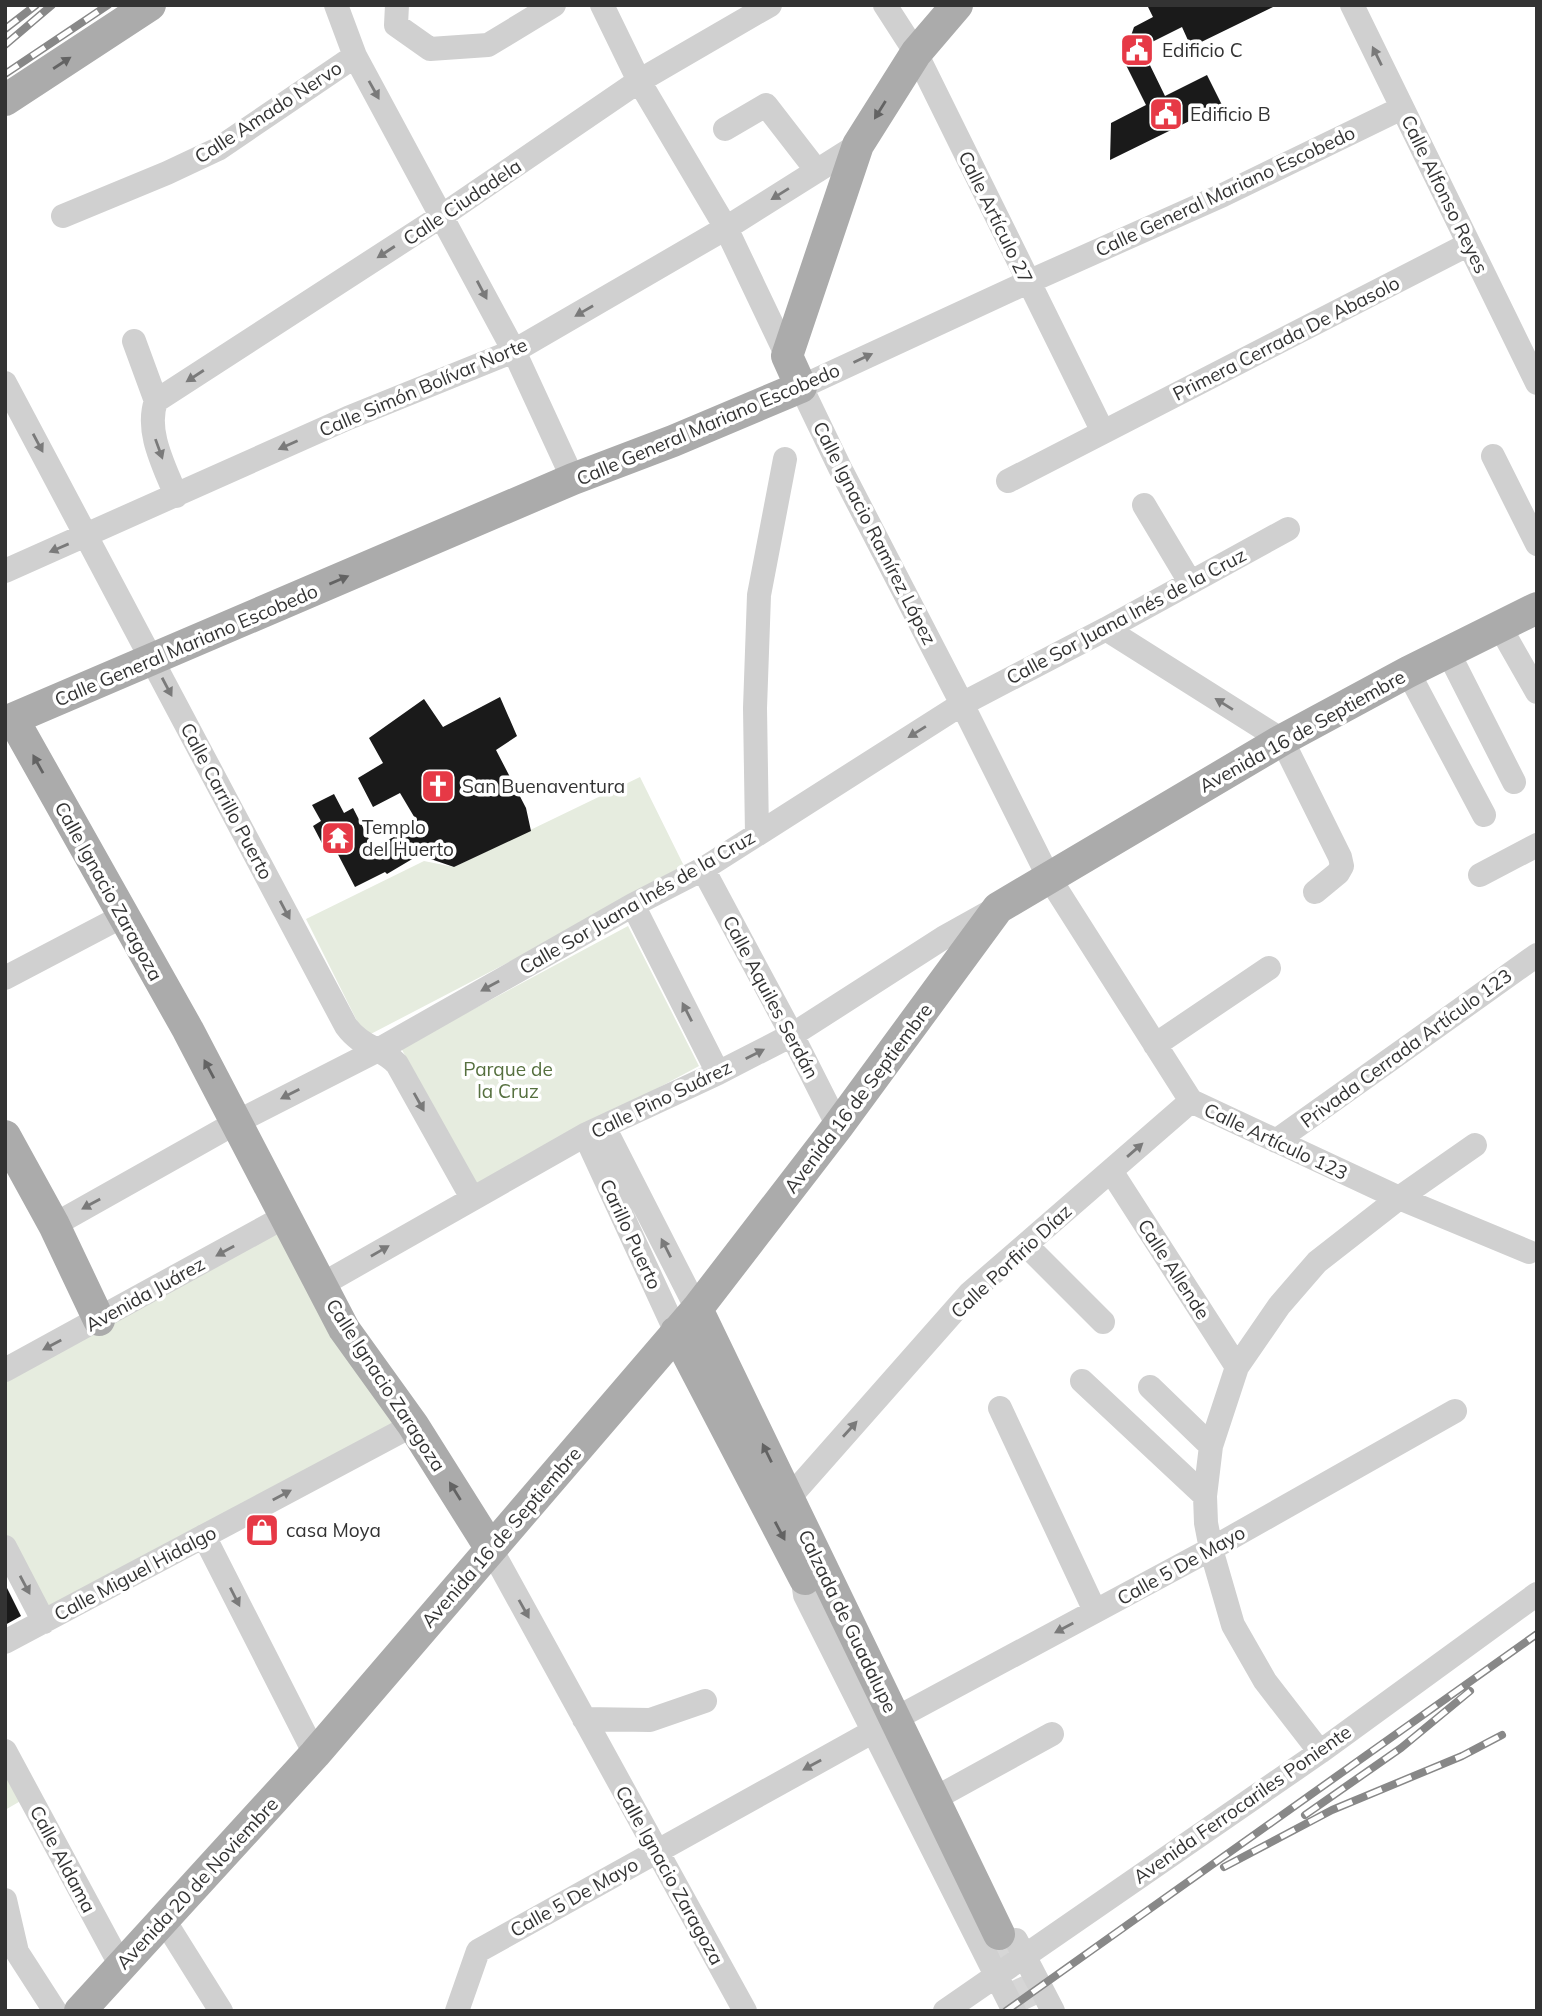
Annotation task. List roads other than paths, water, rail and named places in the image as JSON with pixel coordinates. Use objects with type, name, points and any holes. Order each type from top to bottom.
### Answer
[{"type":"main road","points":[[5,100],[150,5]]},
{"type":"main road","points":[[787,356],[858,145],[916,52],[957,5]]},
{"type":"main road","name":"Calle Ignacio Ramírez López","points":[[787,356],[801,387]]},
{"type":"main road","name":"Calle General Mariano Escobedo","points":[[9,720],[573,479],[673,441],[801,387]]},
{"type":"main road","name":"Avenida 16 de Septiembre","points":[[315,1754],[696,1309],[838,1126],[998,908],[1282,740],[1408,672],[1537,608]]},
{"type":"main road","name":"Calle Ignacio Zaragoza","points":[[9,720],[123,916],[237,1122],[344,1329],[413,1425],[491,1549]]},
{"type":"main road","points":[[5,1136],[54,1225],[99,1320]]},
{"type":"main road","name":"Calzada de Guadalupe","points":[[696,1309],[789,1498],[810,1567]]},
{"type":"main road","name":"Calzada de Guadalupe","points":[[676,1332],[810,1567],[993,1937]]},
{"type":"main road","name":"Avenida 20 de Noviembre","points":[[80,2011],[315,1754]]},
{"type":"street","name":"Calle Amado Nervo","points":[[336,5],[355,56],[514,351],[573,479]]},
{"type":"street","points":[[397,15],[430,48],[488,44],[554,5]]},
{"type":"street","name":"Calle Ignacio Ramírez López","points":[[602,5],[639,81],[726,228],[787,356]]},
{"type":"street","name":"Calle Ciudadela","points":[[156,401],[443,215],[639,81],[771,5]]},
{"type":"street","name":"Calle Artículo 27","points":[[885,5],[916,52],[1103,432]]},
{"type":"street","name":"Calle Alfonso Reyes","points":[[1352,5],[1537,383]]},
{"type":"street","name":"Calle Amado Nervo","points":[[63,216],[218,149],[355,56]]},
{"type":"street","points":[[724,129],[766,105],[817,171]]},
{"type":"street","name":"Calle General Mariano Escobedo","points":[[801,387],[1223,195],[1402,108]]},
{"type":"street","name":"Calle Simón Bolívar Norte","points":[[5,571],[348,418],[514,351],[726,228],[858,145]]},
{"type":"street","name":"Primera Cerrada De Abasolo","points":[[1008,481],[1469,244]]},
{"type":"street","points":[[134,341],[156,401],[151,414],[152,429],[176,496]]},
{"type":"street","name":"Calle Carrillo Puerto","points":[[5,383],[346,1026],[360,1042],[378,1049],[397,1064],[472,1198]]},
{"type":"street","name":"Calle Ignacio Ramírez López","points":[[801,387],[846,481],[1048,876]]},
{"type":"street","points":[[1493,456],[1537,544]]},
{"type":"street","points":[[757,834],[755,708],[759,595],[785,459]]},
{"type":"street","points":[[1144,505],[1190,582]]},
{"type":"street","name":"Calle Sor Juana Inés de la Cruz","points":[[54,1225],[237,1122],[378,1049],[703,869],[962,704],[1288,529]]},
{"type":"street","points":[[1500,627],[1537,692]]},
{"type":"street","points":[[1106,629],[1282,740],[1342,866],[1338,873],[1315,892]]},
{"type":"street","points":[[1448,652],[1514,782]]},
{"type":"street","points":[[1408,672],[1484,815]]},
{"type":"street","points":[[1480,875],[1537,845]]},
{"type":"street","name":"Calle Aquiles Serdán","points":[[703,869],[838,1126]]},
{"type":"street","name":"Calle Artículo 123","points":[[1048,876],[1191,1101],[1399,1198],[1529,1252]]},
{"type":"street","points":[[634,905],[718,1073]]},
{"type":"street","name":"Calle Pino Suárez","points":[[321,1285],[595,1131],[792,1035],[943,938],[998,908]]},
{"type":"street","points":[[5,978],[123,916]]},
{"type":"street","name":"Privada Cerrada Artículo 123","points":[[1276,1141],[1537,955]]},
{"type":"street","points":[[1155,1045],[1269,968]]},
{"type":"street","name":"Calle Porfirio Díaz","points":[[789,1498],[970,1293],[1191,1101]]},
{"type":"street","name":"Carillo Puerto","points":[[595,1131],[696,1309]]},
{"type":"street","name":"Carillo Puerto","points":[[595,1131],[676,1332]]},
{"type":"street","points":[[1320,1752],[1265,1681],[1233,1625],[1206,1522],[1205,1496],[1211,1446],[1237,1367],[1279,1307],[1317,1262],[1399,1198],[1475,1145]]},
{"type":"street","name":"Calle Allende","points":[[1111,1171],[1237,1367]]},
{"type":"street","name":"Avenida Juárez","points":[[5,1370],[284,1217]]},
{"type":"street","points":[[1026,1245],[1103,1322]]},
{"type":"street","points":[[1082,1381],[1205,1496]]},
{"type":"street","points":[[1150,1387],[1211,1446]]},
{"type":"street","points":[[1000,1408],[1095,1611]]},
{"type":"street","name":"Calle 5 De Mayo","points":[[905,1714],[1211,1549],[1455,1410]]},
{"type":"street","name":"Calle Miguel Hidalgo","points":[[5,1642],[413,1425]]},
{"type":"street","points":[[204,1536],[315,1754]]},
{"type":"street","points":[[5,1547],[44,1622]]},
{"type":"street","name":"Calle Ignacio Zaragoza","points":[[491,1549],[745,2011]]},
{"type":"street","points":[[1014,2011],[805,1595],[810,1567],[841,1583],[943,1794],[1053,2011]]},
{"type":"street","name":"Avenida Ferrocariles Poniente","points":[[945,2011],[1320,1752],[1537,1594]]},
{"type":"street","points":[[584,1719],[650,1720],[705,1701]]},
{"type":"street","name":"Calle 5 De Mayo","points":[[457,2011],[478,1951],[872,1732]]},
{"type":"street","points":[[943,1794],[1052,1734]]},
{"type":"street","name":"Calle Aldama","points":[[5,1751],[121,1966]]},
{"type":"street","points":[[5,1900],[17,1952],[55,2011]]},
{"type":"street","points":[[164,1920],[221,2011]]},
{"type":"tunnel","points":[[999,1934],[1035,2011]]},
{"type":"railway","points":[[5,29],[36,5]]},
{"type":"railway","points":[[5,45],[52,5]]},
{"type":"railway","points":[[5,74],[108,5]]},
{"type":"railway","points":[[1006,2011],[1537,1634]]},
{"type":"railway","points":[[1305,1815],[1401,1748],[1470,1691]]},
{"type":"railway","points":[[1224,1867],[1332,1810],[1462,1756],[1502,1735]]},
{"type":"place","name":"Edificio C","points":[[1137,50]]},
{"type":"place","name":"Edificio B","points":[[1166,114]]},
{"type":"place","name":"San Buenaventura","points":[[438,786]]},
{"type":"place","name":"Templo del Huerto","points":[[338,838]]},
{"type":"place","name":"casa Moya","points":[[262,1530]]},
{"type":"park label","name":"Parque de la Cruz","points":[[508,1080]]}]
